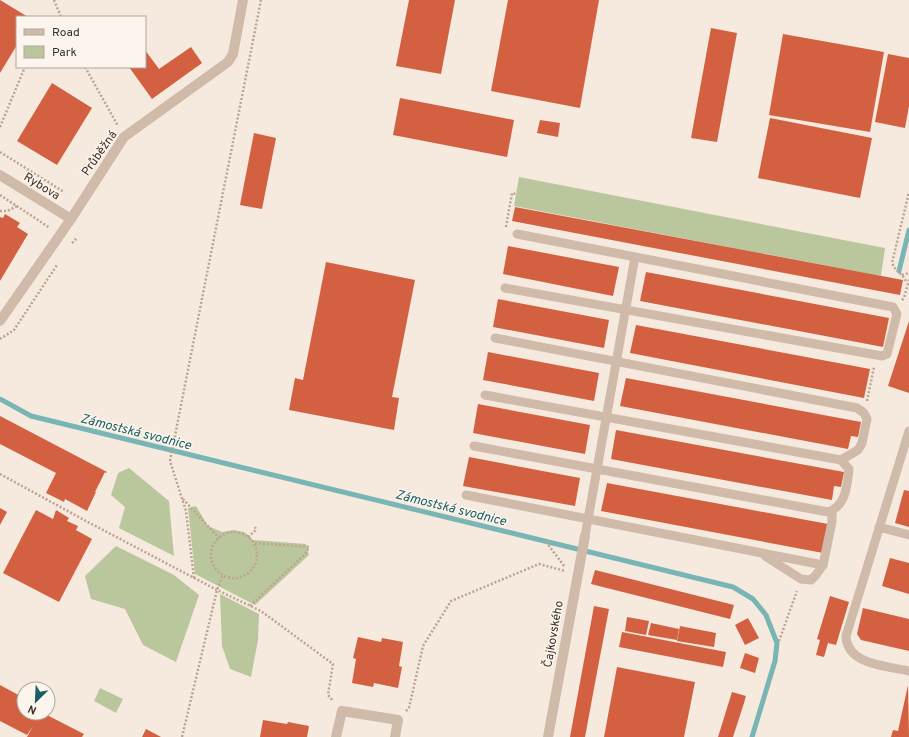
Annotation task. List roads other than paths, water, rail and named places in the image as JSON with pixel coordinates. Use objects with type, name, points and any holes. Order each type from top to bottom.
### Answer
[{"type":"street","name":"Průběžná","points":[[0,321],[71,219],[124,137],[228,62],[233,54],[243,0]]},
{"type":"street","name":"Rybova","points":[[0,175],[71,219]]},
{"type":"street","name":"Čajkovského","points":[[548,737],[585,536]]},
{"type":"street","points":[[336,737],[342,711],[398,720],[395,737]]},
{"type":"lane","points":[[505,288],[882,356],[887,354],[897,314],[893,307],[517,234]]},
{"type":"lane","points":[[585,536],[635,257]]},
{"type":"lane","points":[[495,338],[857,408],[864,413],[867,419],[862,443],[858,450],[841,460]]},
{"type":"lane","points":[[474,446],[828,512],[832,511],[842,503],[847,487],[849,469],[841,460],[485,395]]},
{"type":"lane","points":[[909,431],[846,630],[846,641],[851,652],[862,660],[909,671]]},
{"type":"lane","points":[[466,495],[823,565]]},
{"type":"lane","points":[[762,554],[801,579],[811,580],[823,565],[832,522],[832,511]]},
{"type":"lane","points":[[879,527],[909,535]]},
{"type":"waterway","points":[[899,271],[909,230]]},
{"type":"waterway","name":"Zámostská svodnice","points":[[0,399],[31,416],[733,587],[753,599],[766,615],[777,643],[775,661],[752,737]]}]
